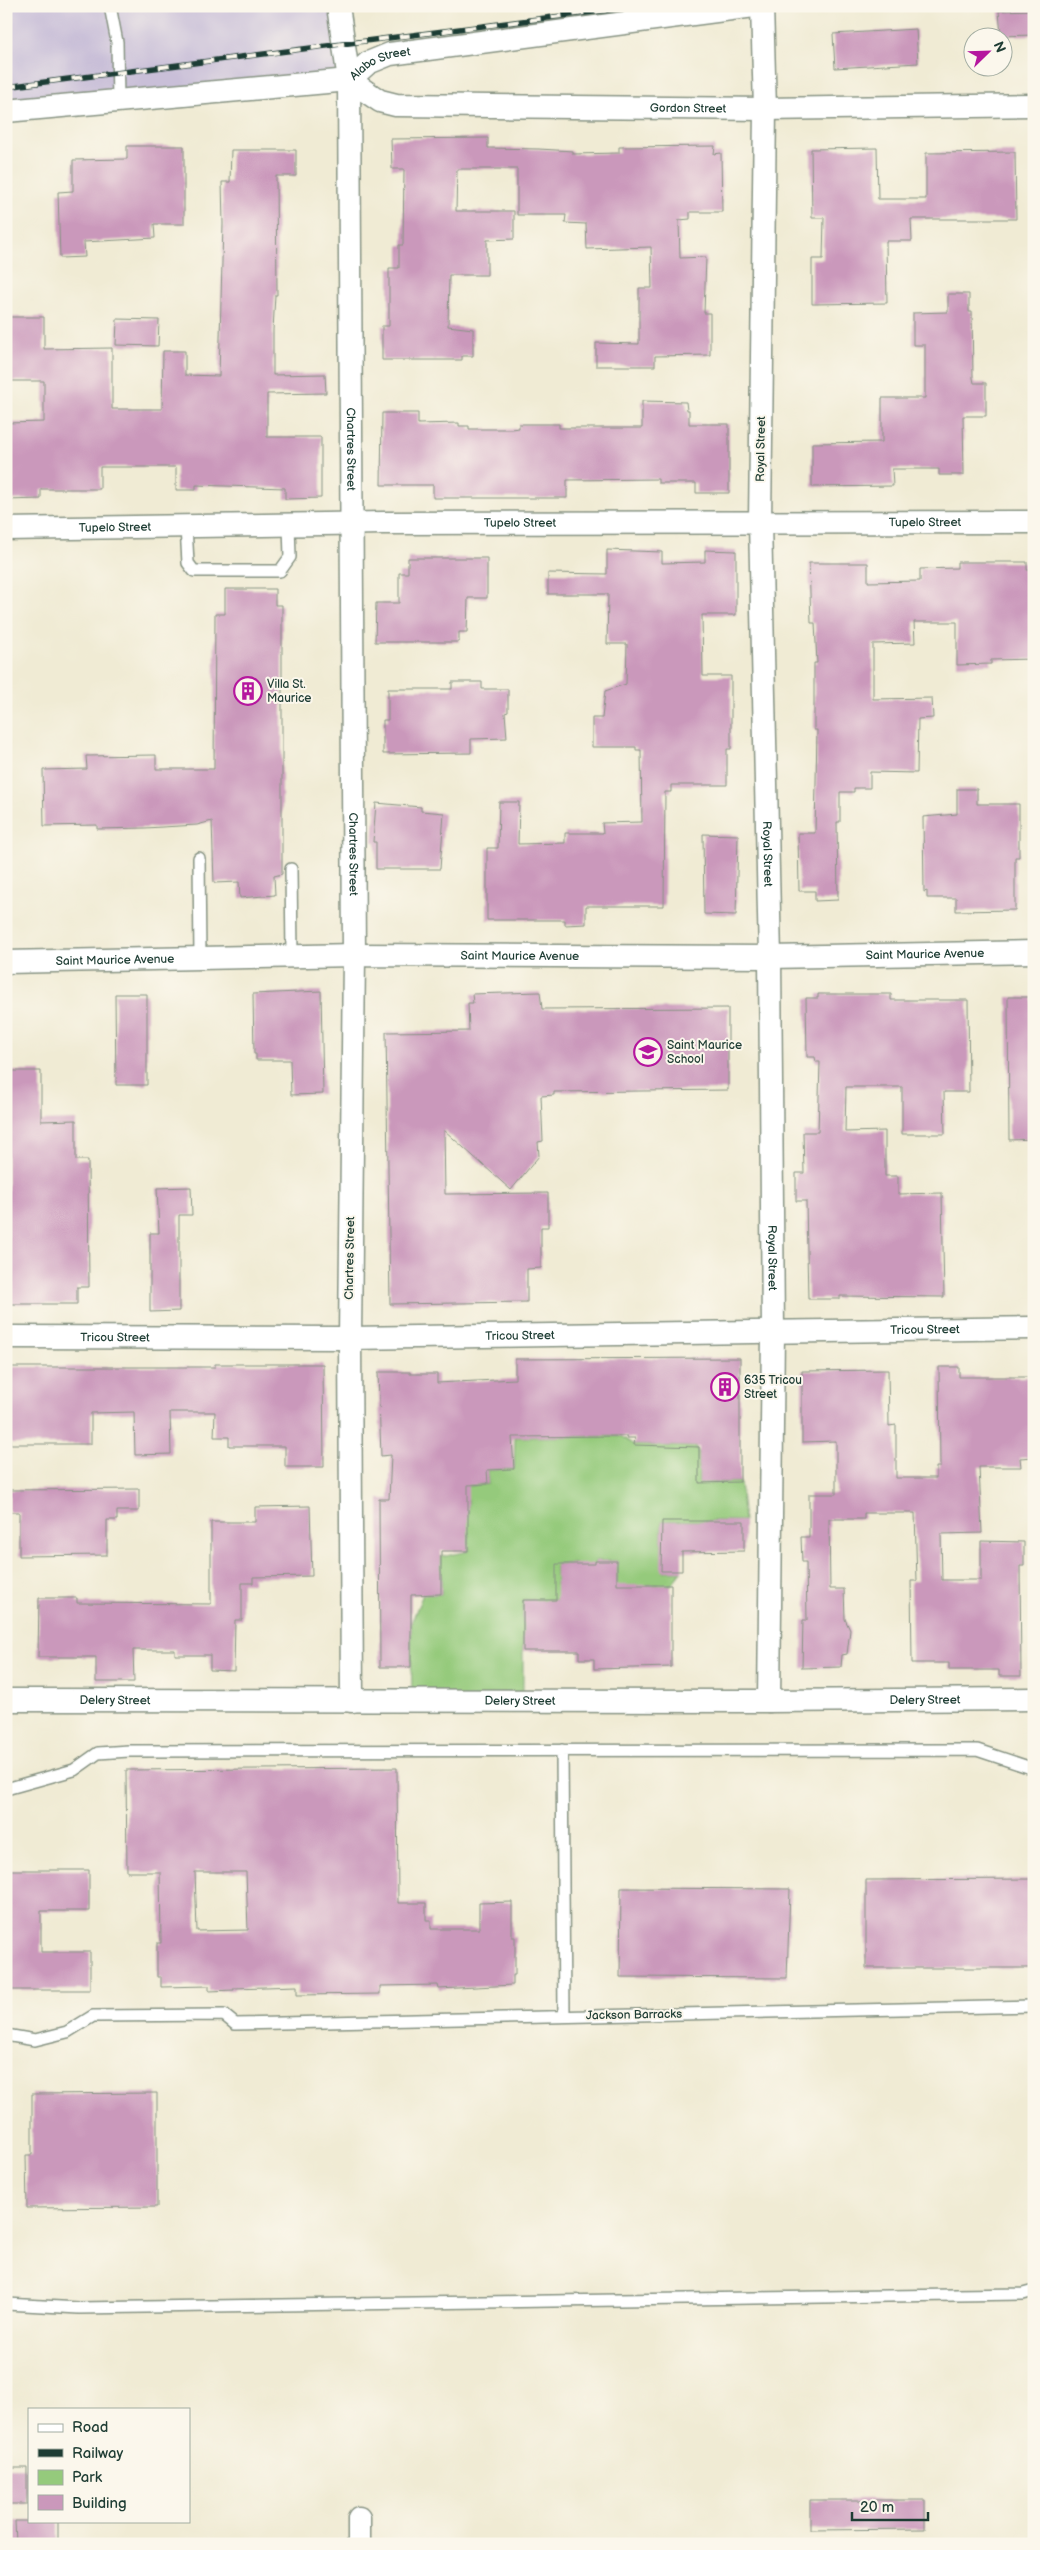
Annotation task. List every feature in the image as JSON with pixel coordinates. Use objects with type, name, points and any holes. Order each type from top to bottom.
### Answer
[{"type":"street","name":"Chartres Street","points":[[338,6],[349,80],[354,955],[350,1338],[352,1702]]},
{"type":"street","name":"Alabo Street","points":[[6,111],[349,80],[368,63],[390,54],[754,6]]},
{"type":"street","name":"Royal Street","points":[[762,6],[765,109],[760,522],[770,957],[772,1332],[770,1701]]},
{"type":"street","name":"Gordon Street","points":[[349,80],[380,101],[396,105],[765,109],[1034,105]]},
{"type":"street","name":"Tupelo Street","points":[[6,529],[289,524],[1034,522]]},
{"type":"street","name":"Saint Maurice Avenue","points":[[6,962],[354,955],[770,957],[1034,952]]},
{"type":"street","name":"Tricou Street","points":[[6,1337],[350,1338],[1034,1328]]},
{"type":"street","name":"Delery Street","points":[[6,1700],[352,1702],[1034,1699]]},
{"type":"street","points":[[359,2518],[359,2544]]},
{"type":"lane","points":[[110,6],[117,42],[118,101]]},
{"type":"lane","points":[[186,526],[188,562],[194,571],[280,571],[290,557],[289,524]]},
{"type":"lane","points":[[200,858],[200,958]]},
{"type":"lane","points":[[291,869],[292,956]]},
{"type":"lane","points":[[562,1750],[564,2016]]},
{"type":"lane","points":[[6,1790],[74,1770],[98,1753],[976,1750],[1034,1769]]},
{"type":"lane","name":"Jackson Barracks","points":[[6,2036],[35,2040],[66,2032],[93,2016],[224,2015],[235,2024],[1034,2006]]},
{"type":"lane","points":[[6,2304],[79,2308],[1023,2294],[1034,2291]]},
{"type":"shaded area","points":[[6,6],[338,6],[349,80],[6,115]]},
{"type":"green space","points":[[621,1436],[634,1445],[696,1447],[699,1454],[699,1483],[740,1482],[744,1521],[662,1521],[662,1571],[682,1571],[671,1585],[646,1585],[617,1591],[617,1561],[595,1561],[595,1592],[575,1564],[556,1564],[556,1585],[575,1585],[567,1600],[523,1600],[523,1702],[412,1702],[411,1623],[423,1594],[441,1594],[441,1557],[469,1551],[469,1533],[459,1533],[459,1522],[468,1517],[468,1499],[458,1487],[488,1484],[487,1470],[514,1469],[515,1437]]},
{"type":"building","points":[[1034,10],[1034,35],[1012,36],[1012,28],[1000,28],[999,11]]},
{"type":"building","points":[[916,29],[918,63],[835,68],[833,34]]},
{"type":"building","points":[[488,138],[488,148],[573,151],[573,154],[619,153],[619,147],[715,146],[714,154],[721,153],[722,212],[690,212],[690,219],[679,220],[680,258],[706,257],[704,313],[710,313],[710,355],[655,356],[655,366],[596,366],[596,343],[639,344],[639,288],[652,288],[651,247],[587,249],[586,224],[565,223],[566,215],[517,215],[517,169],[457,169],[456,211],[514,211],[514,239],[487,240],[487,275],[449,275],[448,326],[473,329],[473,356],[462,356],[462,360],[382,360],[382,326],[389,326],[389,268],[399,268],[399,245],[403,245],[404,169],[392,169],[391,139]]},
{"type":"building","points":[[127,146],[184,146],[184,224],[154,224],[155,238],[84,242],[85,257],[60,258],[58,192],[73,191],[73,160],[127,159]]},
{"type":"building","points":[[877,148],[878,199],[926,199],[926,153],[1015,152],[1016,219],[911,219],[912,241],[886,241],[887,303],[812,304],[812,259],[823,259],[824,218],[812,218],[811,149]]},
{"type":"building","points":[[231,150],[296,150],[296,176],[276,176],[277,295],[275,295],[273,330],[273,375],[325,374],[326,393],[267,394],[267,437],[321,437],[321,498],[285,499],[285,488],[196,485],[196,490],[176,490],[176,467],[100,467],[100,489],[41,489],[41,499],[6,500],[6,423],[44,422],[44,381],[6,381],[6,317],[44,317],[44,349],[112,348],[112,409],[162,409],[163,351],[185,351],[185,375],[219,376],[223,224],[222,182],[230,182]]},
{"type":"building","points":[[948,294],[969,294],[969,312],[972,312],[973,378],[974,383],[986,383],[986,416],[963,416],[964,475],[939,475],[939,469],[892,469],[893,486],[812,487],[812,443],[882,442],[882,398],[925,398],[925,345],[913,345],[913,313],[948,312]]},
{"type":"building","points":[[117,319],[159,320],[158,346],[116,345]]},
{"type":"building","points":[[642,401],[686,402],[687,410],[689,410],[689,424],[729,424],[729,493],[696,493],[696,483],[658,483],[658,479],[567,480],[567,498],[433,498],[433,485],[381,485],[382,413],[418,413],[418,424],[459,423],[459,426],[469,426],[469,429],[511,429],[519,428],[519,424],[559,424],[559,428],[642,428]]},
{"type":"building","points":[[607,550],[662,552],[662,563],[705,562],[705,550],[736,551],[736,615],[702,615],[703,676],[731,676],[731,749],[727,749],[727,785],[671,785],[671,792],[665,792],[664,906],[586,906],[586,924],[565,925],[565,920],[487,920],[487,848],[498,848],[499,802],[519,802],[518,844],[565,843],[565,833],[603,833],[602,823],[642,822],[641,750],[636,750],[636,747],[592,747],[592,718],[602,718],[605,691],[626,684],[627,644],[607,644],[608,594],[548,594],[548,573],[607,574]]},
{"type":"building","points":[[408,558],[487,558],[487,598],[468,598],[467,632],[459,632],[459,642],[375,642],[376,603],[399,603],[399,573],[408,573]]},
{"type":"building","points":[[957,562],[1027,562],[1027,570],[1034,570],[1034,659],[991,660],[991,664],[957,665],[957,622],[914,622],[915,643],[873,644],[873,699],[932,698],[933,718],[918,719],[917,773],[870,772],[870,788],[854,788],[854,792],[840,792],[840,822],[837,822],[838,900],[815,901],[815,891],[799,891],[798,833],[815,833],[817,730],[814,730],[814,663],[817,663],[815,623],[811,623],[809,563],[868,563],[868,582],[920,581],[920,569],[957,568]]},
{"type":"building","name":"Villa St. Maurice","points":[[225,589],[275,589],[275,605],[282,605],[282,874],[274,876],[275,895],[240,898],[239,882],[214,883],[212,821],[197,825],[145,828],[97,829],[97,825],[44,826],[43,770],[87,769],[86,756],[156,755],[156,769],[214,769],[215,614],[225,614]]},
{"type":"building","points":[[452,682],[482,682],[482,689],[508,689],[508,712],[505,713],[507,738],[471,739],[471,753],[383,754],[383,720],[388,720],[388,689],[452,689]]},
{"type":"building","points":[[957,789],[977,789],[977,804],[1019,804],[1019,857],[1015,857],[1015,910],[956,911],[956,898],[927,898],[927,891],[924,892],[923,817],[957,814]]},
{"type":"building","points":[[376,803],[421,807],[421,811],[444,813],[440,869],[376,869],[376,842],[373,842]]},
{"type":"building","points":[[703,834],[738,835],[736,915],[704,914]]},
{"type":"building","points":[[321,991],[323,1094],[291,1095],[290,1060],[256,1060],[256,1054],[254,1054],[253,994]]},
{"type":"building","points":[[540,992],[542,1009],[728,1008],[728,1090],[554,1092],[554,1095],[541,1096],[543,1141],[538,1142],[539,1156],[511,1190],[444,1130],[445,1194],[548,1193],[548,1227],[541,1227],[541,1268],[527,1269],[527,1302],[390,1304],[386,1032],[469,1031],[468,1003],[473,1003],[472,994]]},
{"type":"building","points":[[115,994],[147,994],[147,1085],[116,1085]]},
{"type":"building","points":[[818,994],[891,994],[891,1000],[968,1000],[969,1092],[944,1092],[945,1134],[902,1134],[902,1087],[846,1087],[845,1132],[885,1131],[885,1176],[898,1176],[898,1194],[942,1193],[944,1297],[840,1296],[840,1299],[808,1299],[806,1201],[796,1201],[796,1173],[804,1173],[803,1132],[818,1132],[820,1062],[816,1062],[815,1057],[807,1057],[806,998],[818,998]]},
{"type":"building","points":[[1008,997],[1032,997],[1034,1139],[1009,1140]]},
{"type":"building","points":[[6,1071],[41,1071],[41,1121],[76,1120],[76,1160],[88,1160],[89,1287],[77,1287],[77,1304],[9,1304]]},
{"type":"building","points":[[191,1187],[192,1215],[179,1215],[179,1311],[150,1312],[150,1233],[159,1233],[157,1188]]},
{"type":"building","points":[[740,1358],[740,1482],[699,1483],[699,1447],[634,1445],[635,1438],[627,1438],[627,1436],[512,1437],[514,1469],[487,1470],[488,1484],[468,1485],[468,1551],[441,1551],[441,1594],[411,1595],[411,1667],[380,1667],[379,1499],[389,1499],[391,1455],[381,1456],[378,1372],[437,1374],[437,1383],[515,1379],[515,1359]]},
{"type":"building","points":[[215,1364],[323,1364],[324,1467],[285,1467],[285,1446],[229,1446],[229,1437],[214,1437],[215,1412],[170,1412],[171,1454],[135,1455],[134,1412],[91,1413],[91,1444],[10,1444],[9,1367],[215,1367]]},
{"type":"building","points":[[939,1367],[959,1367],[959,1377],[1034,1377],[1034,1457],[1020,1458],[1021,1467],[979,1467],[982,1533],[941,1534],[942,1580],[981,1580],[981,1541],[1024,1542],[1024,1566],[1020,1566],[1021,1676],[999,1676],[999,1670],[949,1670],[949,1663],[912,1663],[911,1581],[917,1581],[915,1513],[864,1513],[864,1519],[829,1519],[830,1589],[844,1589],[845,1619],[850,1630],[847,1654],[842,1655],[841,1667],[802,1668],[803,1620],[807,1620],[806,1562],[802,1562],[801,1537],[809,1537],[809,1494],[836,1494],[836,1441],[802,1442],[802,1371],[888,1370],[889,1426],[896,1425],[896,1478],[936,1478],[936,1467],[940,1467]]},
{"type":"building","points":[[139,1489],[139,1511],[117,1511],[117,1520],[107,1520],[107,1555],[19,1556],[19,1512],[9,1512],[9,1490]]},
{"type":"building","points":[[310,1506],[312,1576],[253,1577],[253,1583],[242,1583],[242,1620],[235,1620],[234,1671],[210,1670],[210,1655],[175,1655],[175,1650],[133,1650],[134,1682],[96,1682],[96,1657],[38,1657],[39,1598],[77,1598],[77,1603],[211,1604],[211,1522],[255,1522],[255,1507]]},
{"type":"building","points":[[662,1521],[744,1521],[744,1551],[682,1552],[682,1571],[661,1571]]},
{"type":"building","points":[[595,1561],[617,1561],[617,1585],[671,1585],[671,1667],[594,1669],[594,1659],[579,1659],[579,1651],[523,1651],[523,1600],[556,1600],[556,1564],[595,1564]]},
{"type":"building","points":[[397,1768],[398,1903],[426,1903],[426,1920],[431,1920],[431,1929],[479,1929],[479,1903],[512,1902],[512,1937],[515,1937],[515,1975],[513,1975],[513,1985],[439,1989],[438,1985],[380,1986],[380,1994],[297,1995],[297,1986],[234,1988],[234,1990],[209,1991],[209,1986],[161,1987],[161,1977],[157,1977],[157,1943],[161,1943],[160,1872],[127,1872],[126,1770]],"holes":[[[195,1872],[246,1872],[248,1930],[197,1931]]]},
{"type":"building","points":[[6,1870],[89,1870],[89,1911],[41,1911],[41,1952],[90,1952],[90,1990],[6,1990]]},
{"type":"building","points":[[1034,1879],[1034,1968],[866,1968],[866,1880]]},
{"type":"building","points":[[621,1888],[790,1889],[787,1978],[620,1977]]},
{"type":"building","points":[[157,2093],[157,2207],[27,2208],[26,2155],[32,2155],[32,2094]]},
{"type":"building","points":[[6,2468],[27,2468],[27,2504],[6,2504]]},
{"type":"building","points":[[810,2500],[925,2500],[925,2529],[810,2530]]},
{"type":"building","points":[[15,2521],[58,2522],[58,2544],[16,2544]]},
{"type":"railway","points":[[6,87],[640,6]]},
{"type":"place","name":"Villa St. Maurice","points":[[248,691]]},
{"type":"place","name":"Saint Maurice School","points":[[648,1052]]},
{"type":"place","name":"635 Tricou Street","points":[[725,1387]]}]
